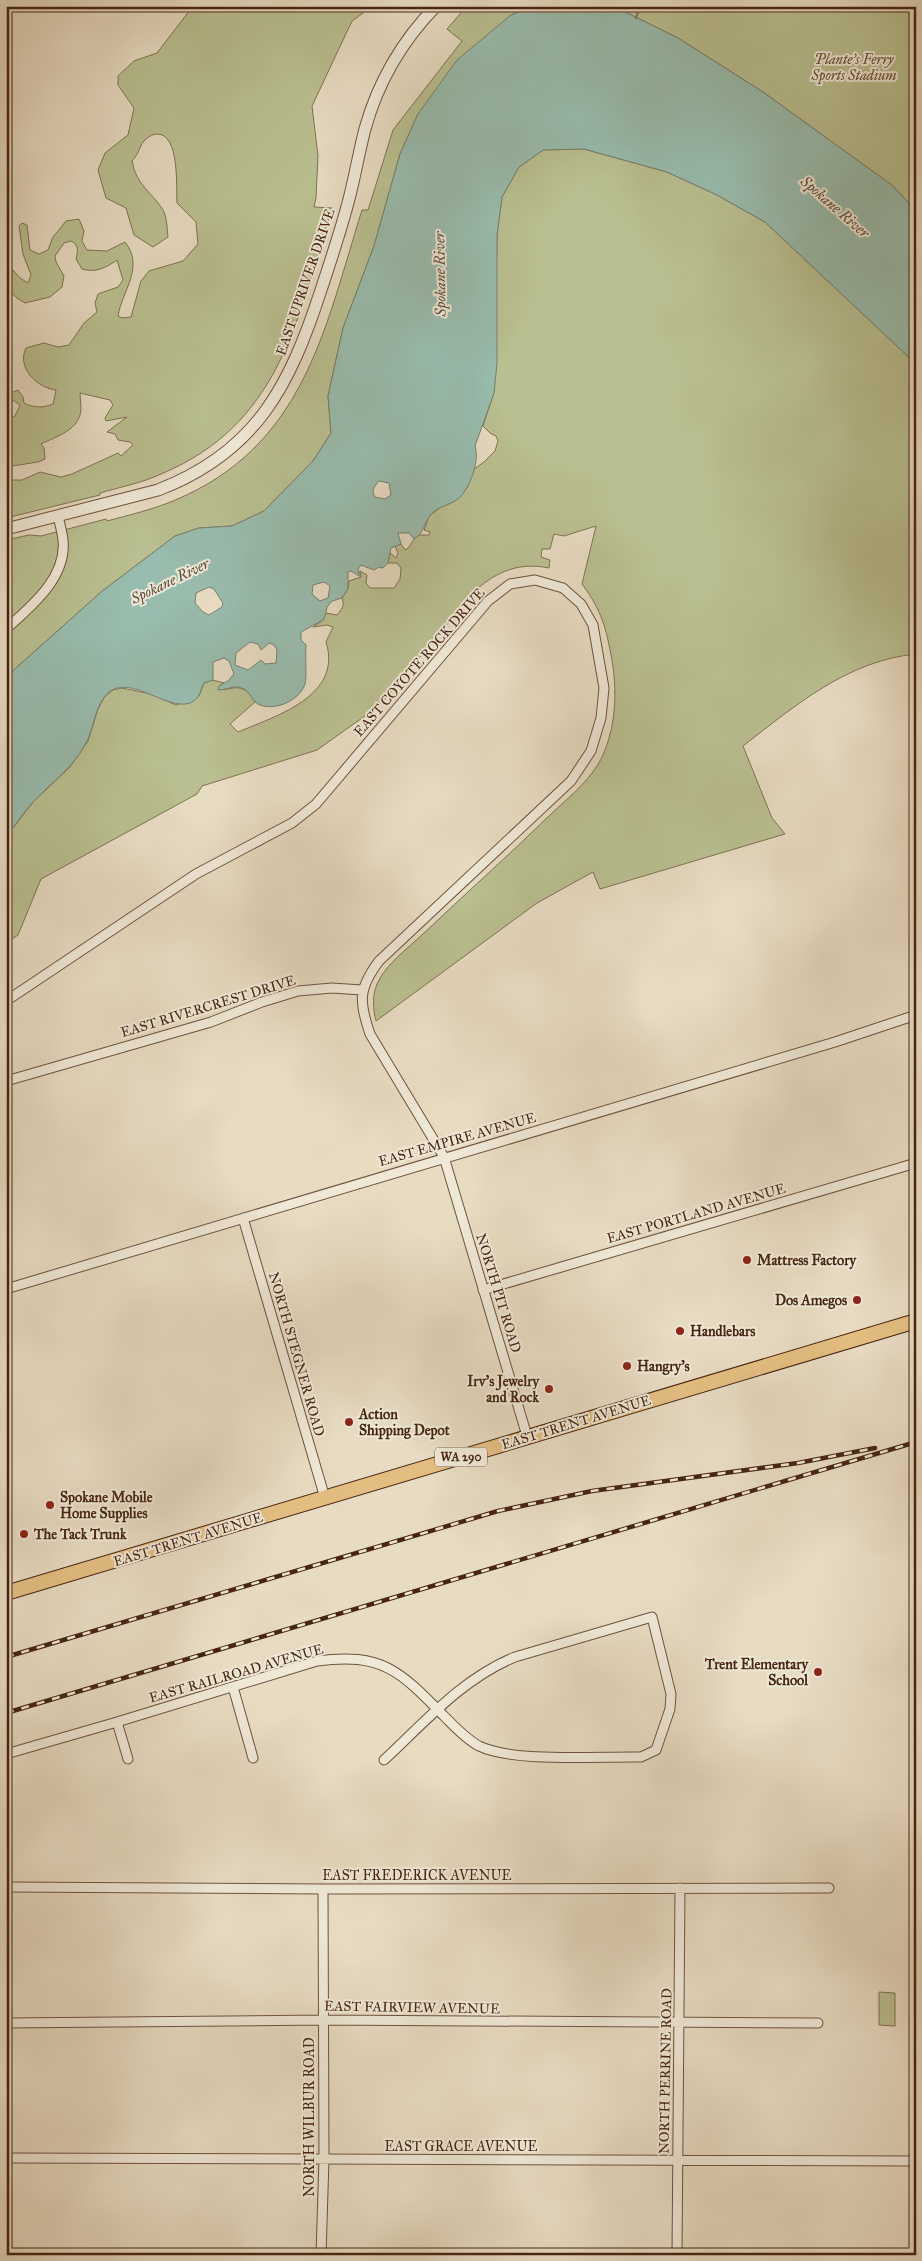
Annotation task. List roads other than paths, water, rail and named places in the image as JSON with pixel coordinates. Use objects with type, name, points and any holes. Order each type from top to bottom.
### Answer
[{"type":"main road","name":"EAST TRENT AVENUE","points":[[6,1594],[527,1436],[916,1322]]},
{"type":"main road","points":[[900,1326],[916,1328]]},
{"type":"street","name":"EAST UPRIVER DRIVE","points":[[6,529],[158,490],[203,470],[244,437],[275,399],[292,367],[314,309],[343,221],[364,131],[381,84],[399,51],[436,6]]},
{"type":"street","points":[[6,629],[22,615],[56,576],[63,541],[58,517]]},
{"type":"street","name":"EAST COYOTE ROCK DRIVE","points":[[6,1001],[196,874],[292,823],[316,804],[488,601],[510,584],[535,580],[563,588],[581,604],[593,625],[604,688],[601,718],[590,752],[571,781],[379,961],[369,974],[362,990]]},
{"type":"street","name":"EAST RIVERCREST DRIVE","points":[[6,1081],[212,1022],[262,1002],[298,991],[332,988],[362,990]]},
{"type":"street","points":[[362,990],[362,1012],[370,1034],[444,1157]]},
{"type":"street","name":"EAST EMPIRE AVENUE","points":[[6,1289],[834,1042],[916,1015]]},
{"type":"street","name":"NORTH PIT ROAD","points":[[444,1157],[527,1436]]},
{"type":"street","name":"EAST PORTLAND AVENUE","points":[[483,1290],[916,1162]]},
{"type":"street","name":"NORTH STEGNER ROAD","points":[[242,1218],[325,1498]]},
{"type":"street","name":"EAST RAILROAD AVENUE","points":[[6,1754],[317,1661],[340,1658],[363,1660],[386,1666],[412,1682],[438,1710],[462,1734],[479,1746],[502,1753],[525,1756],[641,1757],[656,1750],[670,1709],[671,1694],[652,1617],[515,1657],[498,1664],[469,1682],[438,1710]]},
{"type":"street","points":[[233,1687],[253,1758]]},
{"type":"street","points":[[384,1760],[438,1710]]},
{"type":"street","points":[[117,1722],[128,1759]]},
{"type":"street","name":"EAST FREDERICK AVENUE","points":[[6,1887],[323,1889],[828,1888]]},
{"type":"street","name":"NORTH PERRINE ROAD","points":[[677,2255],[680,1888]]},
{"type":"street","name":"NORTH WILBUR ROAD","points":[[321,2255],[324,2159],[323,1889]]},
{"type":"street","name":"EAST FAIRVIEW AVENUE","points":[[6,2023],[323,2020],[679,2024],[818,2023]]},
{"type":"street","name":"EAST GRACE AVENUE","points":[[6,2158],[916,2161]]},
{"type":"water","name":"Spokane River","points":[[535,6],[613,6],[678,38],[763,92],[893,186],[916,211],[916,364],[765,222],[717,195],[667,172],[584,149],[543,150],[519,167],[502,197],[497,235],[497,363],[494,393],[475,446],[475,466],[467,488],[455,501],[432,513],[422,532],[414,539],[409,533],[398,533],[401,544],[391,548],[388,563],[383,568],[379,567],[374,570],[361,565],[358,569],[361,577],[351,571],[348,572],[348,589],[342,598],[332,601],[327,607],[323,620],[301,632],[301,640],[306,645],[306,680],[302,690],[293,699],[280,705],[266,706],[257,704],[241,688],[234,687],[218,690],[219,686],[228,681],[234,674],[229,661],[224,658],[213,662],[213,680],[204,683],[198,697],[190,703],[169,702],[145,692],[122,687],[112,690],[102,700],[90,735],[82,750],[63,773],[34,801],[6,837],[6,677],[101,592],[175,536],[199,528],[232,526],[264,511],[313,461],[331,433],[328,396],[343,328],[374,246],[400,154],[418,114],[457,60],[511,15]],"holes":[[[379,481],[389,483],[391,495],[385,499],[375,497],[374,487]],[[324,582],[330,586],[328,598],[320,601],[312,594],[313,585]],[[209,587],[214,589],[223,603],[222,607],[209,615],[203,612],[195,603],[196,593]],[[250,642],[258,644],[261,650],[269,643],[274,645],[277,650],[276,663],[265,664],[261,660],[248,670],[235,665],[236,653]]]},
{"type":"waterway","points":[[636,18],[640,6]]},
{"type":"railway","points":[[6,1713],[916,1442]]},
{"type":"railway","points":[[6,1657],[498,1511],[592,1491],[798,1463],[875,1448]]},
{"type":"place","name":"Mattress Factory","points":[[747,1260]]},
{"type":"place","name":"Dos Amegos","points":[[857,1300]]},
{"type":"place","name":"Handlebars","points":[[680,1331]]},
{"type":"place","name":"Hangry's","points":[[627,1366]]},
{"type":"place","name":"Irv's Jewelry and Rock","points":[[549,1389]]},
{"type":"place","name":"Action Shipping Depot","points":[[349,1422]]},
{"type":"place","name":"Spokane Mobile Home Supplies","points":[[50,1505]]},
{"type":"place","name":"The Tack Trunk","points":[[24,1534]]},
{"type":"place","name":"Trent Elementary School","points":[[818,1672]]},
{"type":"park label","name":"Plante's Ferry Sports Stadium","points":[[854,68]]}]
